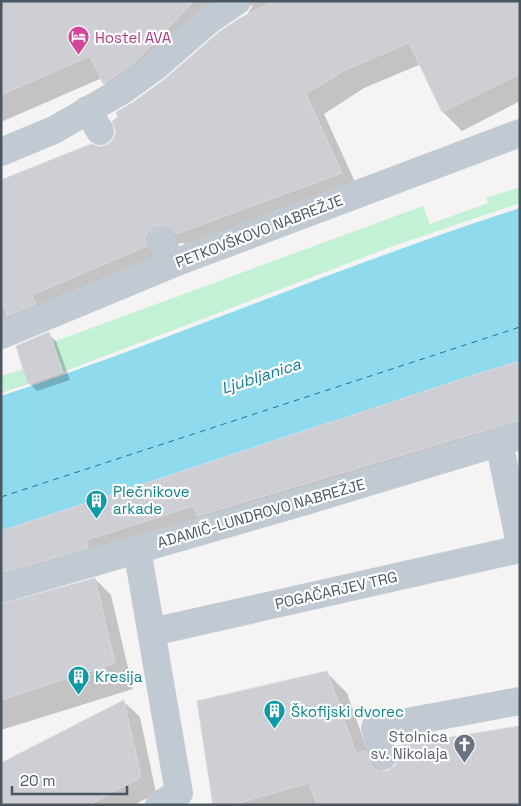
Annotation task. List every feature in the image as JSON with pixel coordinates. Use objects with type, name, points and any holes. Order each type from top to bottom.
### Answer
[{"type":"street","points":[[1,152],[54,130],[94,121],[123,90],[156,66],[209,20],[237,1]]},
{"type":"street","name":"PETKOVŠKOVO NABREŽJE","points":[[1,335],[172,264],[520,133]]},
{"type":"street","points":[[161,240],[172,264]]},
{"type":"street","points":[[509,439],[520,544]]},
{"type":"street","name":"ADAMIČ-LUNDROVO NABREŽJE","points":[[1,589],[309,500],[509,439]]},
{"type":"street","points":[[137,549],[152,632],[169,799]]},
{"type":"street","name":"POGAČARJEV TRG","points":[[152,632],[520,549]]},
{"type":"street","points":[[383,756],[375,728],[520,701]]},
{"type":"green space","points":[[520,187],[520,203],[396,245],[63,372],[53,342],[423,206],[430,224],[488,203],[486,198]]},
{"type":"green space","points":[[23,369],[28,384],[1,393],[1,376]]},
{"type":"water","name":"Ljubljanica","points":[[520,208],[520,361],[1,531],[1,396],[66,374],[390,253]]},
{"type":"building","points":[[1,1],[194,1],[134,63],[103,84],[90,56],[1,95]]},
{"type":"building","points":[[273,1],[520,1],[520,74],[442,112],[409,43],[345,70],[306,94],[342,173],[176,234],[170,227],[163,225],[155,226],[148,231],[145,239],[147,246],[32,295],[36,304],[7,316],[4,307],[1,309],[1,180],[91,144],[100,147],[109,144],[114,138],[116,131],[112,121],[118,117],[116,112],[165,79],[219,32]]},
{"type":"building","points":[[49,332],[63,372],[28,384],[16,346]]},
{"type":"building","points":[[520,361],[520,420],[197,516],[194,506],[86,540],[88,548],[1,573],[1,531]]},
{"type":"building","points":[[95,578],[115,663],[1,700],[1,604]]},
{"type":"building","name":"Škofijski dvorec","points":[[327,671],[356,753],[365,751],[372,767],[379,771],[387,771],[395,766],[398,759],[396,746],[520,726],[520,805],[317,805],[309,783],[231,805],[213,805],[197,701]]},
{"type":"building","points":[[124,700],[141,777],[89,805],[1,805],[1,763]]},
{"type":"ferry route","points":[[1,497],[520,327]]},
{"type":"place","name":"Hostel AVA","points":[[79,56]]},
{"type":"place","name":"Plečnikove arkade","points":[[97,519]]},
{"type":"place","name":"Kresija","points":[[79,695]]},
{"type":"place","name":"Škofijski dvorec","points":[[275,730]]},
{"type":"place","name":"Stolnica sv. Nikolaja","points":[[464,764]]}]
